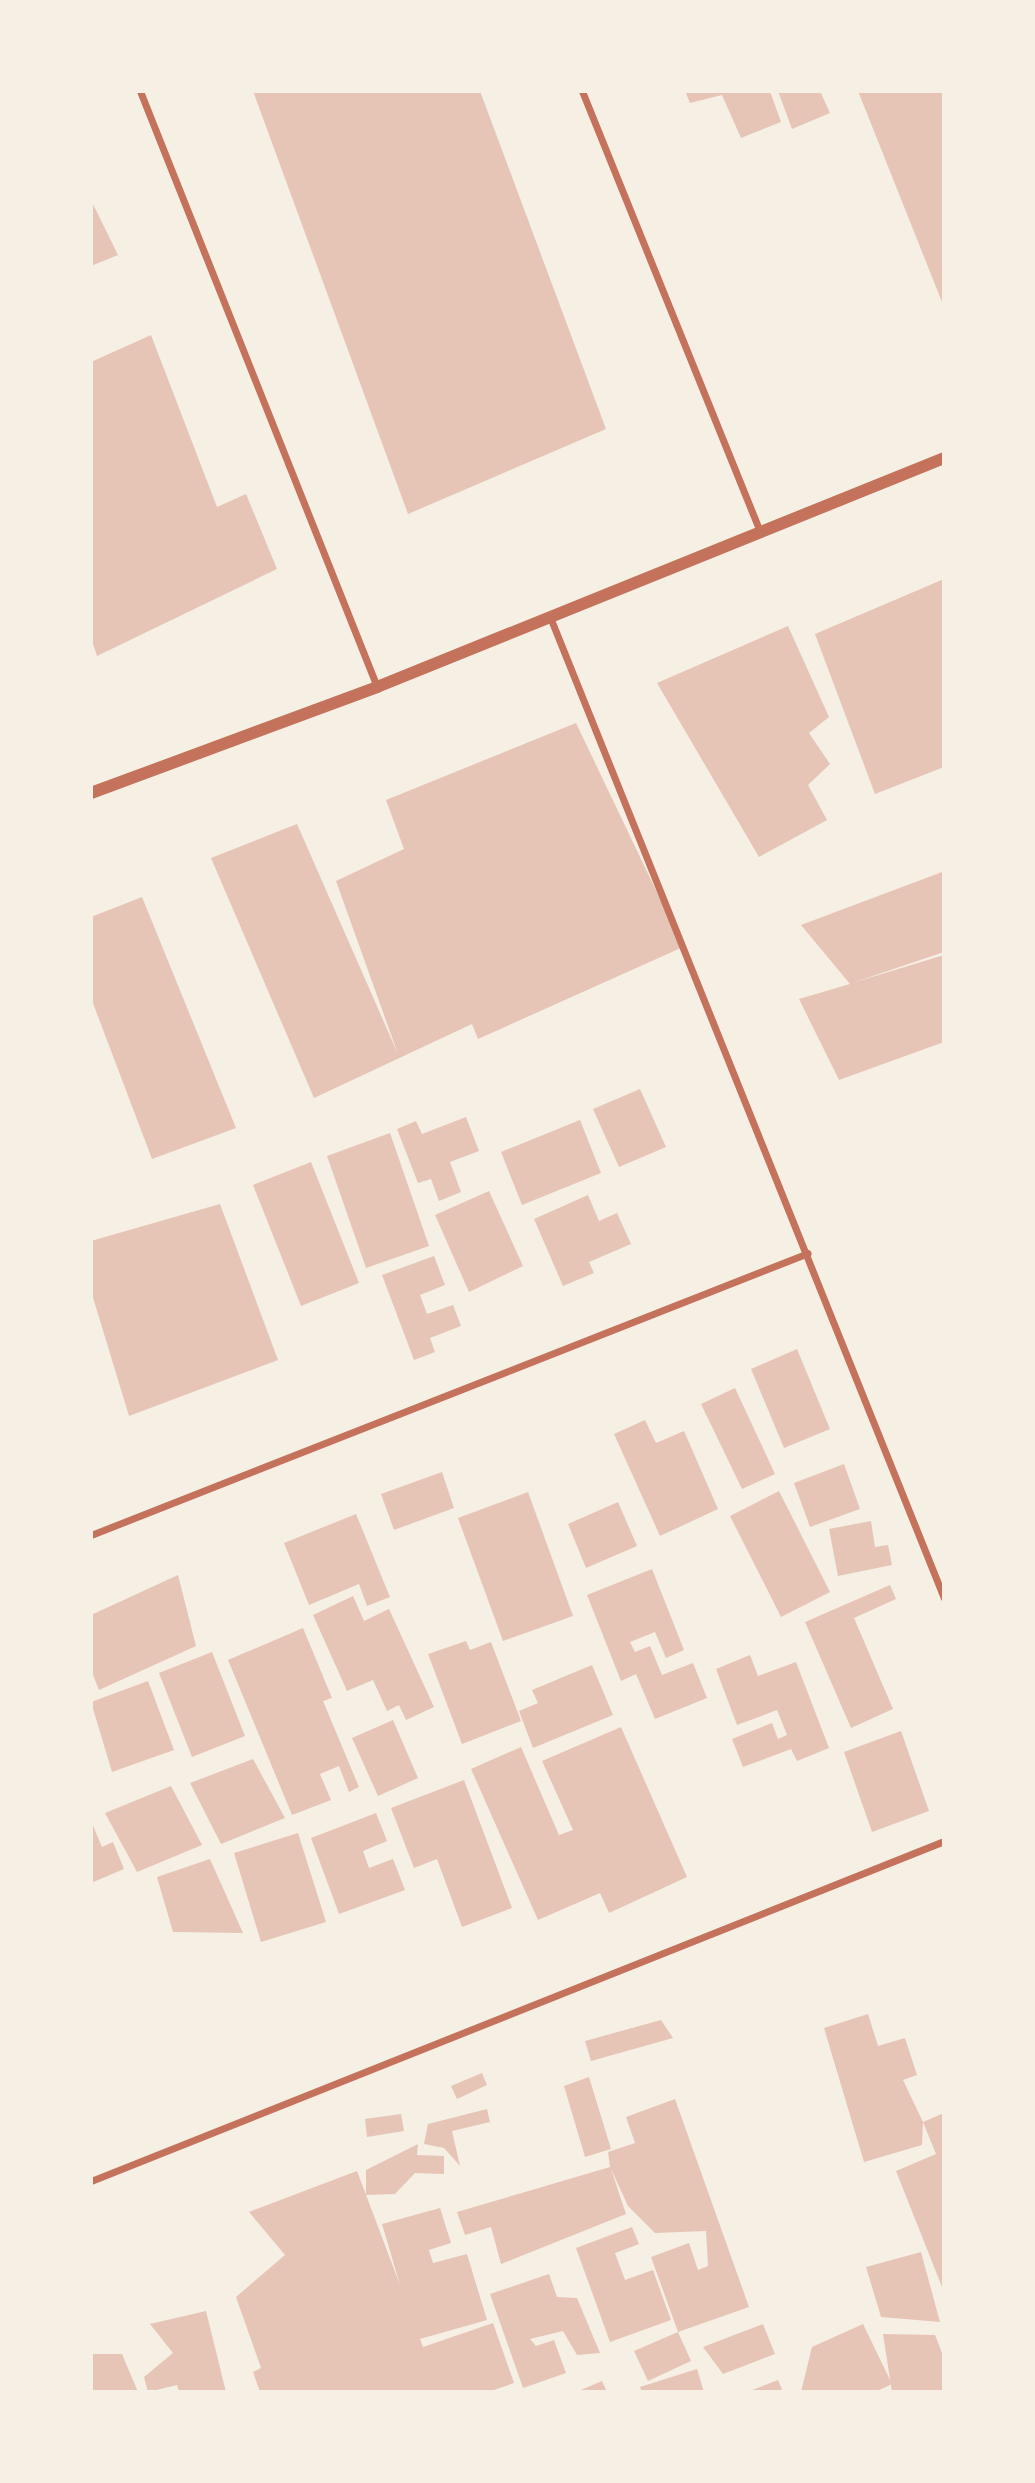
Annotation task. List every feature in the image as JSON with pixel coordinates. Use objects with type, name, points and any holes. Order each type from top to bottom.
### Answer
[{"type":"street","points":[[140,91],[377,687]]},
{"type":"street","points":[[582,91],[761,533]]},
{"type":"street","points":[[91,793],[377,687],[944,457]]},
{"type":"street","points":[[550,617],[808,1253],[944,1598]]},
{"type":"street","points":[[91,1535],[808,1253]]},
{"type":"street","points":[[91,2181],[944,1841]]},
{"type":"building","points":[[253,91],[480,91],[606,429],[408,514]]},
{"type":"building","points":[[685,91],[770,91],[781,122],[741,138],[722,95],[690,103]]},
{"type":"building","points":[[778,91],[820,91],[830,113],[792,129]]},
{"type":"building","points":[[858,91],[944,91],[944,307]]},
{"type":"building","points":[[91,200],[118,255],[91,266]]},
{"type":"building","points":[[151,335],[217,507],[246,494],[277,569],[97,656],[91,638],[91,362]]},
{"type":"building","points":[[944,579],[944,767],[875,794],[815,634]]},
{"type":"building","points":[[788,626],[829,717],[809,733],[830,764],[808,785],[827,820],[759,857],[657,683]]},
{"type":"building","points":[[576,723],[683,947],[478,1039],[472,1024],[314,1098],[211,858],[297,824],[398,1054],[336,881],[404,849],[386,800]]},
{"type":"building","points":[[942,872],[944,952],[852,983],[944,955],[944,1042],[839,1080],[799,999],[850,984],[801,925]]},
{"type":"building","points":[[142,897],[236,1128],[152,1159],[91,998],[91,917]]},
{"type":"building","points":[[640,1089],[666,1147],[619,1167],[593,1109]]},
{"type":"building","points":[[466,1117],[479,1151],[450,1162],[461,1192],[439,1201],[431,1179],[418,1183],[397,1129],[416,1121],[422,1134]]},
{"type":"building","points":[[580,1120],[601,1173],[522,1205],[501,1152]]},
{"type":"building","points":[[390,1133],[429,1246],[366,1268],[327,1156]]},
{"type":"building","points":[[311,1162],[359,1283],[301,1306],[253,1185]]},
{"type":"building","points":[[489,1191],[523,1266],[469,1292],[435,1215]]},
{"type":"building","points":[[588,1195],[599,1221],[617,1213],[631,1244],[589,1262],[594,1273],[563,1286],[534,1219]]},
{"type":"building","points":[[220,1204],[278,1360],[129,1416],[91,1291],[91,1241]]},
{"type":"building","points":[[434,1256],[445,1285],[420,1295],[427,1314],[453,1305],[461,1326],[430,1338],[435,1352],[414,1360],[382,1275]]},
{"type":"building","points":[[797,1349],[830,1429],[784,1448],[751,1369]]},
{"type":"building","points":[[735,1388],[775,1474],[742,1489],[701,1404]]},
{"type":"building","points":[[645,1420],[656,1443],[684,1431],[718,1509],[660,1536],[614,1434]]},
{"type":"building","points":[[844,1464],[860,1509],[810,1527],[794,1483]]},
{"type":"building","points":[[442,1472],[454,1508],[394,1530],[381,1494]]},
{"type":"building","points":[[779,1491],[830,1592],[781,1617],[730,1516]]},
{"type":"building","points":[[528,1492],[573,1616],[503,1641],[458,1518]]},
{"type":"building","points":[[618,1502],[637,1546],[586,1568],[568,1524]]},
{"type":"building","points":[[356,1514],[390,1597],[367,1606],[359,1584],[309,1605],[284,1543]]},
{"type":"building","points":[[871,1521],[875,1547],[888,1545],[892,1565],[838,1576],[829,1529]]},
{"type":"building","points":[[652,1569],[684,1650],[666,1658],[655,1632],[630,1642],[635,1652],[650,1646],[662,1675],[693,1663],[707,1698],[655,1719],[636,1674],[621,1681],[587,1595]]},
{"type":"building","points":[[178,1575],[196,1646],[99,1690],[91,1670],[91,1615]]},
{"type":"building","points":[[890,1585],[896,1599],[854,1618],[893,1709],[851,1728],[805,1622]]},
{"type":"building","points":[[353,1596],[364,1621],[389,1609],[434,1707],[406,1720],[399,1705],[387,1711],[373,1680],[347,1691],[313,1615]]},
{"type":"building","points":[[303,1628],[332,1698],[323,1701],[359,1787],[349,1792],[339,1766],[320,1774],[331,1800],[292,1815],[228,1660]]},
{"type":"building","points":[[466,1641],[470,1650],[491,1642],[521,1721],[462,1744],[428,1654]]},
{"type":"building","points":[[212,1652],[245,1736],[192,1757],[159,1673]]},
{"type":"building","points":[[750,1655],[758,1676],[796,1662],[829,1748],[797,1761],[791,1749],[743,1767],[732,1739],[772,1723],[778,1739],[787,1735],[777,1710],[737,1725],[716,1669]]},
{"type":"building","points":[[592,1665],[613,1715],[533,1748],[519,1711],[538,1703],[532,1690]]},
{"type":"building","points":[[148,1681],[174,1750],[112,1772],[91,1702]]},
{"type":"building","points":[[393,1720],[418,1778],[378,1796],[352,1738]]},
{"type":"building","points":[[621,1727],[687,1877],[609,1913],[600,1893],[538,1920],[471,1769],[521,1747],[559,1835],[573,1830],[542,1761]]},
{"type":"building","points":[[901,1731],[929,1811],[872,1832],[844,1752]]},
{"type":"building","points":[[253,1759],[285,1818],[221,1844],[190,1783]]},
{"type":"building","points":[[464,1780],[512,1908],[462,1927],[437,1859],[414,1868],[391,1808]]},
{"type":"building","points":[[171,1786],[202,1845],[137,1872],[105,1813]]},
{"type":"building","points":[[376,1813],[387,1841],[363,1851],[369,1868],[393,1859],[405,1890],[339,1914],[311,1838]]},
{"type":"building","points":[[91,1821],[102,1847],[113,1842],[124,1869],[91,1883]]},
{"type":"building","points":[[298,1833],[326,1922],[261,1942],[234,1853]]},
{"type":"building","points":[[210,1859],[243,1933],[173,1932],[157,1877]]},
{"type":"building","points":[[868,2014],[878,2046],[905,2038],[917,2075],[903,2080],[923,2122],[922,2145],[864,2162],[824,2028]]},
{"type":"building","points":[[661,2020],[673,2038],[591,2061],[585,2041]]},
{"type":"building","points":[[482,2073],[487,2085],[457,2099],[451,2086]]},
{"type":"building","points":[[589,2077],[611,2149],[585,2157],[564,2086]]},
{"type":"building","points":[[675,2099],[749,2307],[678,2332],[651,2257],[689,2243],[698,2270],[708,2266],[706,2231],[655,2233],[628,2206],[611,2169],[626,2214],[501,2264],[491,2227],[465,2235],[457,2212],[610,2167],[608,2152],[635,2143],[626,2117]]},
{"type":"building","points":[[487,2109],[490,2122],[452,2131],[460,2166],[444,2148],[424,2144],[428,2124]]},
{"type":"building","points":[[944,2113],[944,2292],[896,2171],[936,2154],[923,2122]]},
{"type":"building","points":[[401,2114],[404,2131],[367,2137],[365,2119]]},
{"type":"building","points":[[418,2144],[417,2155],[444,2156],[444,2174],[415,2173],[395,2194],[366,2195],[366,2170]]},
{"type":"building","points":[[357,2171],[400,2285],[382,2224],[440,2208],[451,2243],[429,2250],[433,2263],[467,2254],[487,2320],[420,2339],[423,2347],[493,2323],[514,2383],[488,2392],[260,2392],[253,2372],[261,2368],[236,2297],[285,2255],[249,2212]]},
{"type":"building","points":[[632,2227],[639,2244],[615,2253],[625,2280],[653,2270],[671,2320],[610,2342],[576,2248]]},
{"type":"building","points":[[921,2252],[940,2322],[881,2317],[866,2267]]},
{"type":"building","points":[[549,2274],[557,2297],[577,2298],[600,2353],[577,2355],[563,2331],[530,2339],[536,2346],[554,2340],[566,2373],[523,2388],[490,2294]]},
{"type":"building","points":[[206,2311],[226,2392],[179,2392],[177,2385],[148,2392],[144,2377],[173,2353],[150,2324]]},
{"type":"building","points":[[763,2324],[775,2354],[723,2374],[703,2347]]},
{"type":"building","points":[[863,2324],[892,2384],[875,2392],[801,2392],[812,2347]]},
{"type":"building","points":[[678,2332],[691,2361],[648,2381],[634,2351]]},
{"type":"building","points":[[883,2334],[935,2335],[944,2358],[944,2392],[892,2392]]},
{"type":"building","points":[[91,2354],[122,2354],[138,2392],[91,2392]]},
{"type":"building","points":[[697,2369],[704,2392],[642,2392],[640,2387]]},
{"type":"building","points":[[778,2380],[783,2392],[747,2392]]},
{"type":"building","points":[[602,2381],[607,2392],[576,2392]]}]
